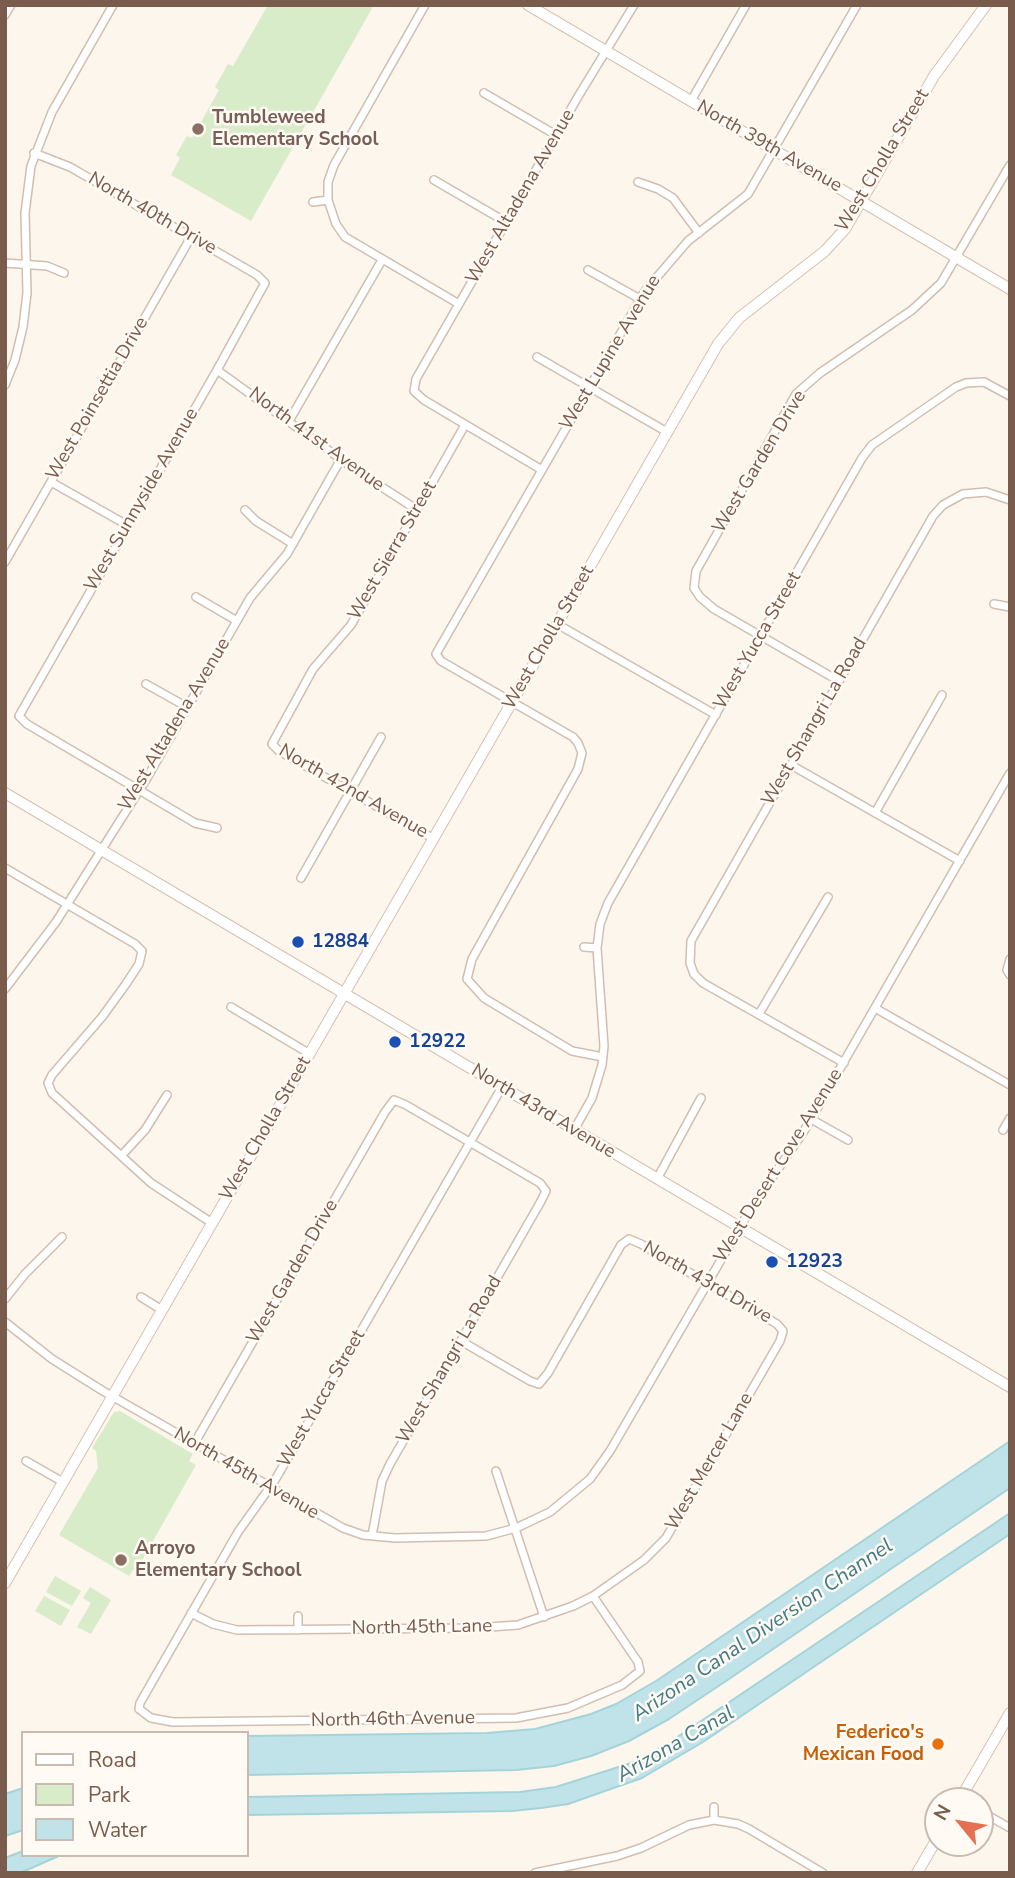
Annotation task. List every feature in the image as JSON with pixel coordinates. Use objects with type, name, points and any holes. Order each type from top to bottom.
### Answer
[{"type":"street","points":[[5,15],[11,5]]},
{"type":"street","points":[[5,385],[15,360],[23,327],[27,293],[25,213],[34,153],[52,112],[113,5]]},
{"type":"street","points":[[425,5],[334,165],[328,182],[328,200],[335,224],[345,237],[459,304]]},
{"type":"street","name":"North 39th Avenue","points":[[528,5],[1010,289]]},
{"type":"street","name":"West Altadena Avenue","points":[[466,425],[414,391],[416,379],[634,5]]},
{"type":"street","points":[[691,101],[746,5]]},
{"type":"street","name":"West Lupine Avenue","points":[[512,702],[441,661],[436,654],[640,299],[664,267],[699,233],[748,194],[857,5]]},
{"type":"street","name":"West Cholla Street","points":[[5,1583],[8,1570],[63,1482],[726,334],[758,302],[830,246],[845,229],[934,76],[986,5]]},
{"type":"street","points":[[484,93],[556,135]]},
{"type":"street","name":"North 40th Drive","points":[[34,153],[70,167],[257,275],[265,283]]},
{"type":"street","name":"West Garden Drive","points":[[760,636],[714,609],[700,597],[694,588],[696,571],[796,394],[820,373],[912,310],[941,283],[1010,165]]},
{"type":"street","points":[[434,180],[506,222]]},
{"type":"street","points":[[638,182],[673,198],[699,233]]},
{"type":"street","points":[[313,202],[328,200]]},
{"type":"street","name":"West Poinsettia Drive","points":[[5,562],[191,237]]},
{"type":"street","points":[[289,421],[382,260]]},
{"type":"street","points":[[5,263],[51,267],[64,273]]},
{"type":"street","points":[[588,270],[640,299]]},
{"type":"street","name":"West Sunnyside Avenue","points":[[139,790],[27,724],[19,716],[218,370],[265,283]]},
{"type":"street","points":[[537,357],[667,432]]},
{"type":"street","name":"North 41st Avenue","points":[[218,370],[341,459],[416,509]]},
{"type":"street","name":"West Yucca Street","points":[[575,1130],[592,1098],[603,1057],[597,948],[600,924],[613,893],[868,450],[956,387],[984,382],[1010,396]]},
{"type":"street","points":[[466,425],[542,470]]},
{"type":"street","name":"West Sierra Street","points":[[272,744],[313,669],[351,625],[466,425]]},
{"type":"street","name":"West Altadena Avenue","points":[[5,989],[41,944],[67,905],[139,790],[250,598],[293,544],[341,459]]},
{"type":"street","points":[[51,482],[127,525]]},
{"type":"street","name":"West Shangri La Road","points":[[759,1014],[703,983],[694,974],[690,963],[691,941],[698,926],[933,516],[943,505],[963,494],[986,492],[1010,500]]},
{"type":"street","points":[[245,510],[256,521],[293,544]]},
{"type":"street","points":[[196,597],[237,621]]},
{"type":"street","points":[[994,604],[1010,607]]},
{"type":"street","points":[[558,624],[716,715]]},
{"type":"street","points":[[760,636],[839,681]]},
{"type":"street","points":[[146,684],[187,708]]},
{"type":"street","points":[[875,813],[942,695]]},
{"type":"street","points":[[512,702],[573,737],[582,753],[578,769],[472,960],[467,979],[484,998],[572,1051],[603,1057]]},
{"type":"street","points":[[301,878],[381,737]]},
{"type":"street","name":"North 42nd Avenue","points":[[272,744],[279,751],[434,839]]},
{"type":"street","points":[[791,765],[960,861]]},
{"type":"street","name":"West Desert Cove Avenue","points":[[516,1528],[550,1512],[590,1479],[610,1451],[740,1227],[811,1119],[1010,773]]},
{"type":"street","points":[[139,790],[195,823],[217,828]]},
{"type":"street","name":"North 43rd Avenue","points":[[5,793],[1010,1387]]},
{"type":"street","points":[[5,869],[135,944],[142,951],[139,964],[126,985],[52,1074],[48,1083],[52,1093],[151,1183],[212,1223]]},
{"type":"street","points":[[828,897],[759,1014],[844,1063]]},
{"type":"street","points":[[584,947],[597,948]]},
{"type":"street","points":[[1008,972],[1010,959]]},
{"type":"street","points":[[231,1007],[310,1054]]},
{"type":"street","points":[[875,1008],[1010,1085]]},
{"type":"street","name":"West Yucca Street","points":[[139,1709],[243,1523],[270,1488],[502,1087]]},
{"type":"street","points":[[122,1155],[145,1130],[167,1094]]},
{"type":"street","points":[[657,1179],[701,1098]]},
{"type":"street","name":"West Garden Drive","points":[[194,1444],[394,1100],[471,1143]]},
{"type":"street","points":[[1003,1130],[1010,1118]]},
{"type":"street","points":[[811,1119],[848,1140]]},
{"type":"street","name":"West Shangri La Road","points":[[372,1536],[382,1481],[545,1191],[540,1183],[471,1143]]},
{"type":"street","points":[[5,1299],[25,1273],[62,1237]]},
{"type":"street","name":"North 43rd Drive","points":[[461,1341],[539,1384],[548,1373],[621,1245],[629,1239],[777,1324],[783,1331]]},
{"type":"street","points":[[141,1297],[162,1310]]},
{"type":"street","name":"North 45th Avenue","points":[[5,1322],[52,1359],[112,1397],[343,1528],[372,1536],[462,1538],[486,1536],[516,1528]]},
{"type":"street","name":"West Mercer Lane","points":[[544,1617],[593,1595],[644,1560],[666,1538],[780,1341],[783,1331]]},
{"type":"street","points":[[26,1461],[63,1482]]},
{"type":"street","points":[[496,1471],[544,1617]]},
{"type":"street","name":"North 46th Avenue","points":[[139,1709],[151,1718],[173,1722],[516,1718],[568,1707],[622,1685],[640,1671],[638,1662],[593,1595]]},
{"type":"street","name":"North 45th Lane","points":[[191,1613],[213,1624],[237,1630],[500,1627],[544,1617]]},
{"type":"street","points":[[298,1616],[298,1630]]},
{"type":"street","points":[[968,1787],[1010,1713]]},
{"type":"street","points":[[713,1820],[714,1807]]},
{"type":"street","points":[[994,1819],[1010,1828]]},
{"type":"street","points":[[535,1873],[617,1856],[690,1825],[713,1820],[738,1824],[749,1829],[823,1873]]},
{"type":"street","points":[[917,1873],[926,1857]]},
{"type":"green space","points":[[268,5],[374,5],[251,221],[171,175],[180,158],[176,155],[187,136],[192,138],[219,90],[215,87],[228,64],[233,66]]},
{"type":"green space","points":[[120,1411],[193,1454],[189,1461],[196,1465],[136,1571],[133,1570],[129,1576],[59,1535],[98,1468],[96,1451],[92,1448],[114,1412]]},
{"type":"green space","points":[[55,1576],[81,1591],[72,1606],[46,1592]]},
{"type":"green space","points":[[90,1587],[111,1600],[91,1634],[77,1627],[91,1603],[83,1598]]},
{"type":"green space","points":[[44,1596],[70,1610],[61,1626],[35,1611]]},
{"type":"water","name":"Arizona Canal Diversion Channel","points":[[1010,1441],[1010,1488],[669,1719],[629,1741],[591,1756],[554,1766],[516,1770],[248,1775],[248,1736],[487,1733],[535,1729],[591,1714],[616,1704],[656,1681]]},
{"type":"water","name":"Arizona Canal","points":[[1010,1513],[1010,1534],[703,1742],[642,1778],[568,1804],[512,1811],[248,1815],[248,1797],[520,1792],[556,1787],[631,1763],[667,1744]]},
{"type":"water","points":[[21,1789],[21,1831],[5,1836],[5,1794]]},
{"type":"water","points":[[21,1852],[21,1857],[56,1857],[20,1873],[5,1873],[5,1858]]},
{"type":"place","name":"Tumbleweed Elementary School","points":[[198,129]]},
{"type":"place","name":"12884","points":[[298,942]]},
{"type":"place","name":"12922","points":[[395,1042]]},
{"type":"place","name":"12923","points":[[772,1262]]},
{"type":"place","name":"Arroyo Elementary School","points":[[121,1560]]},
{"type":"place","name":"Federico's Mexican Food","points":[[938,1744]]}]
